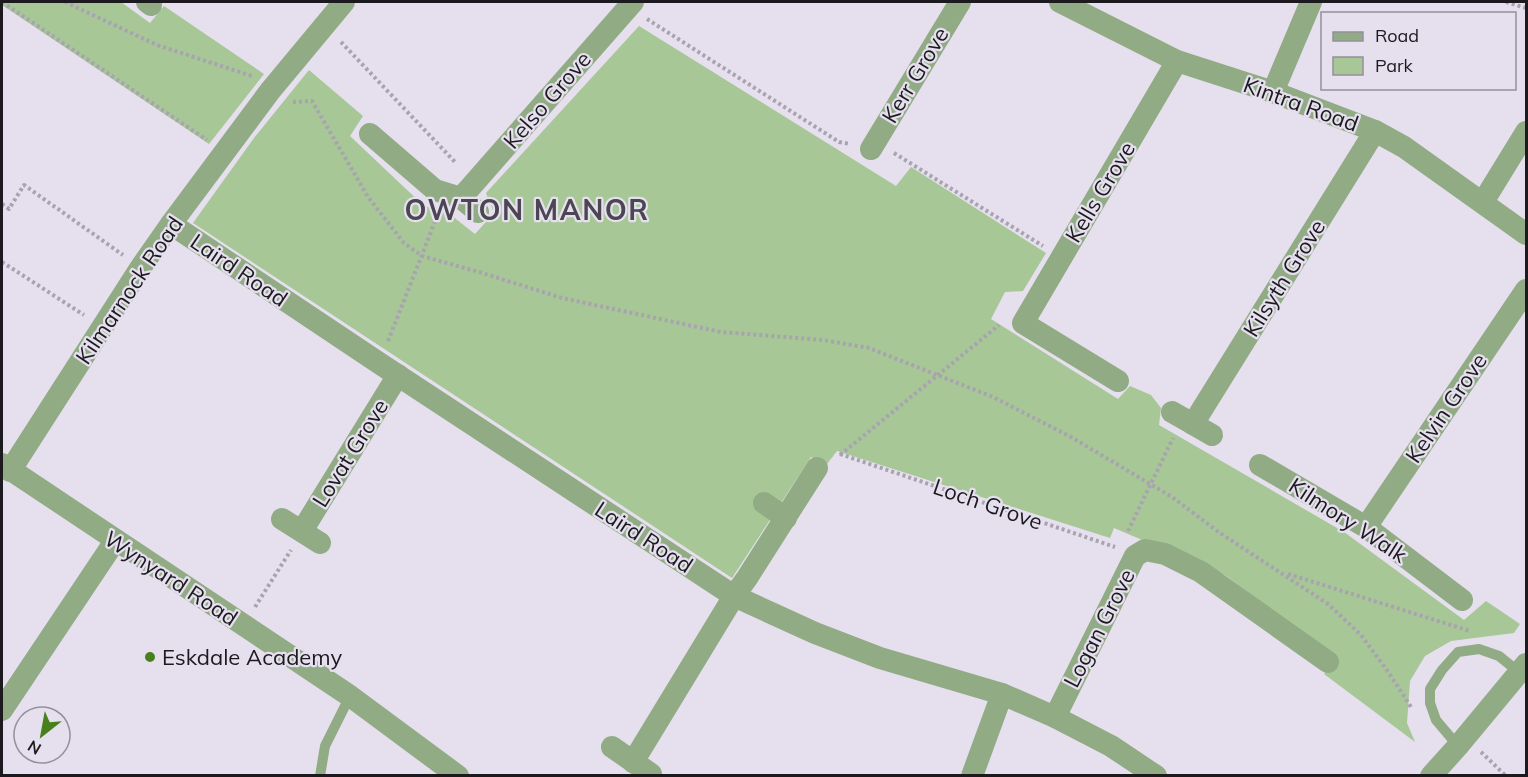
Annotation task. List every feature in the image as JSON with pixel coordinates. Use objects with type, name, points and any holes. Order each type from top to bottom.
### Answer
[{"type":"street","name":"Kilmarnock Road","points":[[6,467],[171,224],[270,90],[344,2]]},
{"type":"street","name":"Kerr Grove","points":[[873,145],[960,2]]},
{"type":"street","name":"Kintra Road","points":[[1060,2],[1178,61],[1273,92],[1375,131],[1404,147],[1527,234]]},
{"type":"street","points":[[1273,92],[1311,2]]},
{"type":"street","name":"Kelso Grove","points":[[462,201],[631,4]]},
{"type":"street","name":"Kells Grove","points":[[1017,319],[1061,258],[1178,61]]},
{"type":"street","name":"Kilsyth Grove","points":[[1190,422],[1375,131]]},
{"type":"street","points":[[1483,202],[1527,132]]},
{"type":"street","points":[[370,134],[435,190],[462,201]]},
{"type":"street","name":"Laird Road","points":[[171,224],[734,596],[815,633],[880,658],[1002,694],[1055,717],[1111,746],[1156,776]]},
{"type":"street","name":"Kelvin Grove","points":[[1366,527],[1527,290]]},
{"type":"street","points":[[1017,319],[1118,381]]},
{"type":"street","name":"Lovat Grove","points":[[282,519],[311,537],[388,369]]},
{"type":"street","name":"Kilmory Walk","points":[[1260,465],[1366,527],[1462,600]]},
{"type":"street","name":"Wynyard Road","points":[[6,467],[350,696],[458,776]]},
{"type":"street","points":[[612,747],[642,768],[734,596],[817,468]]},
{"type":"street","points":[[764,503],[786,518]]},
{"type":"street","points":[[2,708],[115,541]]},
{"type":"street","name":"Logan Grove","points":[[1055,717],[1127,552],[1145,550],[1165,554],[1202,572],[1281,616],[1328,662]]},
{"type":"street","points":[[1431,776],[1523,668]]},
{"type":"street","points":[[972,776],[1002,694]]},
{"type":"lane","points":[[1462,741],[1436,720],[1430,703],[1430,688],[1442,670],[1458,652],[1479,649],[1523,668]]},
{"type":"lane","points":[[320,776],[325,746],[350,696]]},
{"type":"path","points":[[2,2],[225,152]]},
{"type":"path","points":[[65,2],[157,45],[250,74],[288,102],[312,101],[368,197],[404,243],[422,256],[562,298],[721,332],[823,340],[868,348],[993,397],[1071,437],[1172,497],[1220,533],[1328,604],[1361,635],[1414,712]]},
{"type":"path","points":[[1506,2],[1527,8]]},
{"type":"path","points":[[631,4],[839,142],[873,145],[1061,258]]},
{"type":"path","points":[[337,37],[455,162]]},
{"type":"path","points":[[2,204],[9,208],[24,185],[141,267]]},
{"type":"path","points":[[388,369],[422,256],[462,201]]},
{"type":"path","points":[[2,262],[103,327]]},
{"type":"path","points":[[939,375],[1017,319]]},
{"type":"path","name":"Loch Grove","points":[[939,375],[840,454],[1127,552]]},
{"type":"path","points":[[1127,552],[1150,485],[1190,422]]},
{"type":"path","points":[[244,625],[311,537]]},
{"type":"path","points":[[1281,572],[1472,632]]},
{"type":"path","points":[[1462,741],[1506,776]]},
{"type":"green space","points":[[2,2],[121,2],[150,23],[164,6],[264,74],[209,144],[2,5]]},
{"type":"green space","points":[[639,26],[896,186],[911,167],[1046,253],[1023,291],[1005,292],[991,319],[1118,399],[1130,386],[1151,395],[1161,408],[1159,425],[1344,532],[1464,620],[1486,601],[1520,624],[1514,633],[1451,641],[1425,656],[1410,681],[1407,723],[1415,742],[1324,674],[1338,659],[1225,575],[1114,528],[1110,538],[837,451],[827,464],[811,457],[732,578],[193,223],[254,138],[309,70],[363,116],[350,136],[424,206],[447,212],[475,234],[494,213],[486,193]]},
{"type":"place","name":"Eskdale Academy","points":[[150,657]]},
{"type":"district","name":"OWTON MANOR","points":[[527,210]]}]
